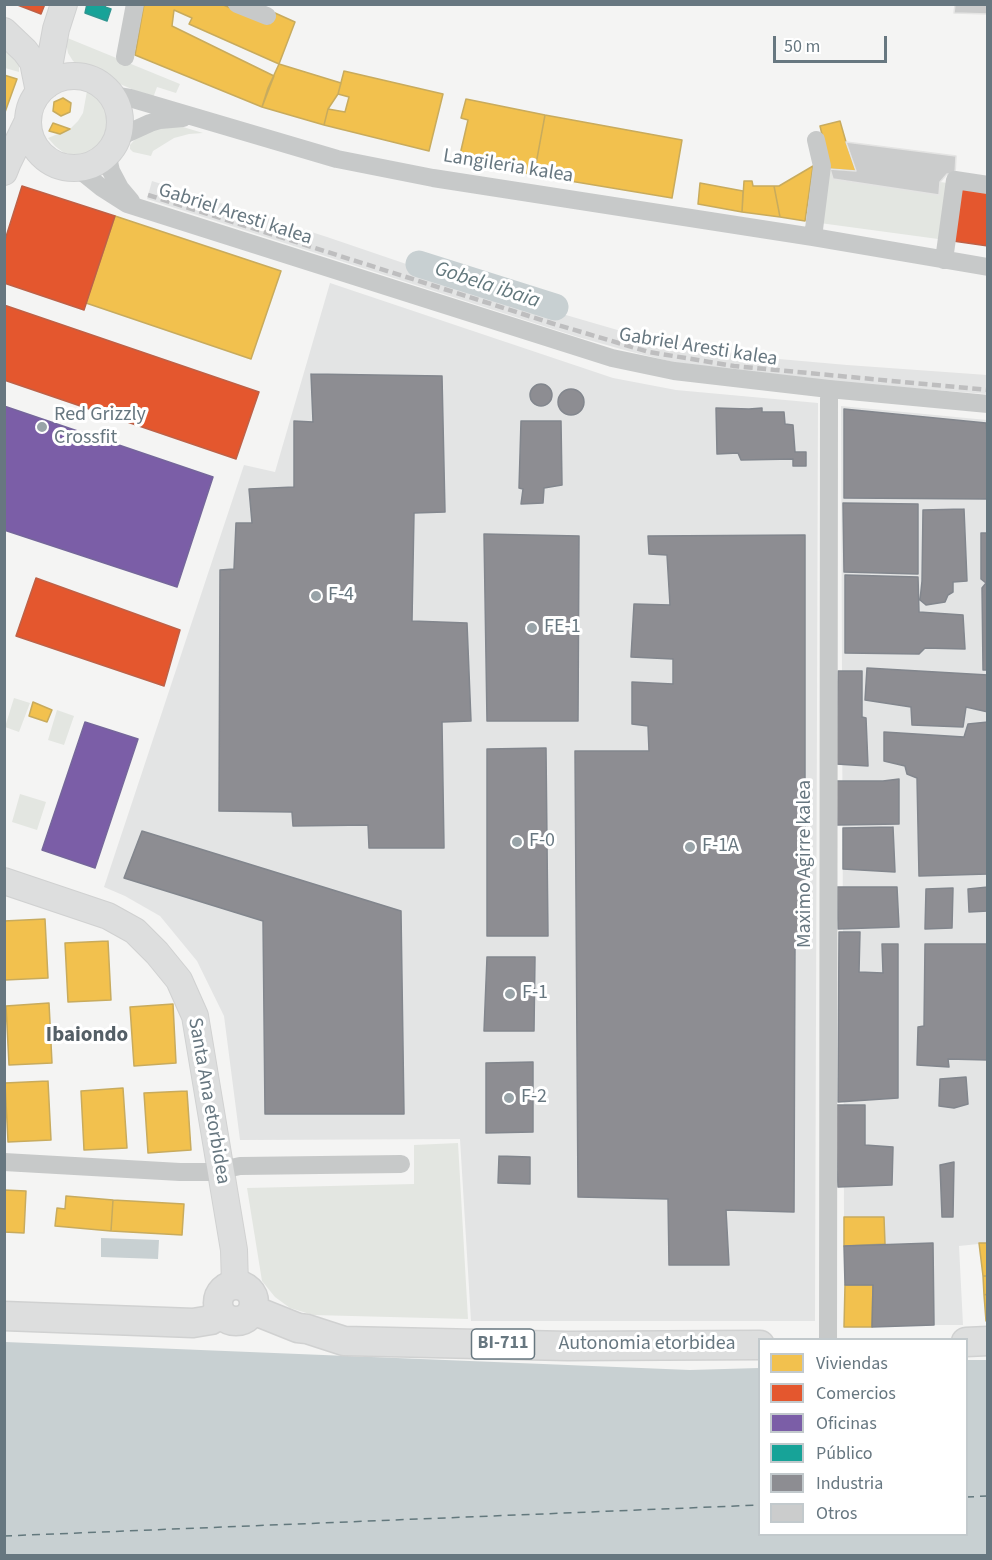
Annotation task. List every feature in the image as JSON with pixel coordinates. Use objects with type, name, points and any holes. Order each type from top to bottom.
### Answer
[{"type":"main road","points":[[235,1286],[241,1286],[251,1293],[254,1304],[251,1314],[243,1320],[234,1321],[225,1317],[219,1310],[218,1304],[221,1294],[235,1286]]},
{"type":"main road","points":[[4,1316],[193,1323],[211,1320],[219,1310]]},
{"type":"main road","name":"Autonomia etorbidea","points":[[253,1310],[298,1328],[344,1341],[568,1346],[758,1345]]},
{"type":"main road","points":[[968,1342],[987,1341]]},
{"type":"street","points":[[64,4],[43,88],[33,101],[16,146],[40,152],[64,165]]},
{"type":"street","points":[[125,57],[135,4]]},
{"type":"street","points":[[237,4],[267,16]]},
{"type":"street","points":[[56,29],[58,47],[76,76]]},
{"type":"street","points":[[7,34],[33,62],[43,88]]},
{"type":"street","points":[[4,183],[24,168],[88,165],[98,160],[112,146],[120,128],[120,116],[112,95],[89,78],[76,76],[61,78],[43,88]]},
{"type":"street","name":"Langileria kalea","points":[[112,95],[201,118],[337,159],[433,178],[813,237],[987,267]]},
{"type":"street","name":"Langileria kalea","points":[[112,146],[150,123],[172,118],[201,118]]},
{"type":"street","points":[[813,237],[822,166],[816,140]]},
{"type":"street","points":[[112,146],[111,171],[120,188],[132,202],[142,209]]},
{"type":"street","name":"Gabriel Aresti kalea","points":[[64,165],[127,204],[612,358],[674,371],[987,404]]},
{"type":"street","points":[[944,260],[955,180],[987,184]]},
{"type":"street","name":"Maximo Agirre kalea","points":[[828,1338],[829,389]]},
{"type":"street","name":"Santa Ana etorbidea","points":[[4,881],[100,913],[135,931],[179,980],[195,1016],[234,1250],[235,1286]]},
{"type":"street","points":[[4,1162],[180,1172],[212,1172],[240,1166],[401,1164]]},
{"type":"shaded area","points":[[65,37],[180,84],[176,93],[157,87],[153,98],[82,68],[73,61],[68,53]]},
{"type":"shaded area","points":[[4,50],[17,61],[19,72],[5,68]]},
{"type":"shaded area","points":[[87,91],[104,103],[111,123],[109,134],[95,151],[85,155],[64,153],[48,138],[70,129],[78,121],[83,113]]},
{"type":"shaded area","points":[[173,124],[203,133],[174,138],[153,151],[151,156],[133,152],[130,149],[130,145],[139,135]]},
{"type":"shaded area","points":[[813,166],[830,169],[833,179],[938,195],[940,182],[962,185],[953,241],[805,221]]},
{"type":"shaded area","points":[[152,181],[559,313],[645,338],[779,359],[987,375],[987,394],[867,385],[677,363],[628,351],[147,199]]},
{"type":"shaded area","points":[[330,283],[613,378],[676,390],[818,403],[815,1321],[471,1321],[460,1139],[240,1140],[224,1016],[197,961],[160,916],[104,887],[244,465],[275,472]]},
{"type":"shaded area","points":[[841,406],[987,420],[988,1243],[959,1246],[963,1325],[934,1325],[933,1243],[885,1244],[884,1217],[844,1217]]},
{"type":"shaded area","points":[[14,698],[30,703],[19,732],[5,727]]},
{"type":"shaded area","points":[[57,710],[74,716],[64,745],[48,740]]},
{"type":"shaded area","points":[[20,794],[46,802],[37,830],[12,822]]},
{"type":"shaded area","points":[[458,1143],[468,1319],[313,1315],[290,1308],[275,1297],[262,1281],[247,1188],[414,1184],[414,1145]]},
{"type":"shaded area","points":[[101,1238],[159,1240],[158,1259],[101,1257]]},
{"type":"shaded area","points":[[5,1342],[690,1370],[758,1368],[758,1536],[968,1536],[968,1360],[987,1360],[987,1555],[5,1555]]},
{"type":"building: Viviendas","points":[[144,4],[221,4],[269,24],[275,13],[295,22],[279,64],[189,24],[192,18],[174,10],[172,26],[274,76],[262,107],[135,55]]},
{"type":"building: Viviendas","points":[[279,64],[341,83],[338,94],[328,109],[324,125],[262,107]]},
{"type":"building: Viviendas","points":[[344,71],[443,94],[429,151],[324,125],[328,109],[345,112],[349,97],[338,94]]},
{"type":"building: Viviendas","points":[[4,75],[17,79],[4,115]]},
{"type":"building: Viviendas","points":[[63,98],[71,103],[70,112],[61,116],[53,111],[54,102]]},
{"type":"building: Viviendas","points":[[466,99],[545,115],[534,175],[459,159],[468,120],[461,118]]},
{"type":"building: Viviendas","points":[[545,115],[682,140],[672,198],[534,175]]},
{"type":"building: Viviendas","points":[[840,121],[856,171],[830,169],[820,126]]},
{"type":"building: Viviendas","points":[[53,123],[70,129],[60,134],[49,131]]},
{"type":"building: Viviendas","points":[[813,166],[805,221],[780,217],[774,186],[779,186]]},
{"type":"building: Viviendas","points":[[744,181],[752,181],[753,186],[774,186],[780,217],[742,212]]},
{"type":"building: Viviendas","points":[[700,183],[743,191],[742,212],[698,204]]},
{"type":"building: Viviendas","points":[[115,216],[281,271],[251,359],[86,303]]},
{"type":"building: Viviendas","points":[[33,702],[52,710],[47,722],[29,716]]},
{"type":"building: Viviendas","points":[[45,919],[48,978],[5,980],[4,921]]},
{"type":"building: Viviendas","points":[[108,941],[111,1000],[68,1002],[65,943]]},
{"type":"building: Viviendas","points":[[49,1003],[52,1063],[9,1065],[6,1006]]},
{"type":"building: Viviendas","points":[[173,1004],[176,1063],[134,1066],[130,1007]]},
{"type":"building: Viviendas","points":[[48,1081],[51,1140],[8,1142],[5,1083]]},
{"type":"building: Viviendas","points":[[123,1088],[127,1148],[84,1150],[81,1091]]},
{"type":"building: Viviendas","points":[[187,1091],[191,1150],[148,1153],[144,1093]]},
{"type":"building: Viviendas","points":[[4,1190],[26,1191],[24,1233],[4,1232]]},
{"type":"building: Viviendas","points":[[66,1196],[113,1200],[111,1231],[55,1226],[57,1208],[65,1209]]},
{"type":"building: Viviendas","points":[[113,1200],[184,1204],[182,1235],[111,1231]]},
{"type":"building: Viviendas","points":[[844,1217],[884,1217],[885,1244],[844,1246]]},
{"type":"building: Viviendas","points":[[979,1243],[988,1243],[988,1276],[983,1276]]},
{"type":"building: Viviendas","points":[[983,1276],[988,1276],[988,1294],[984,1295]]},
{"type":"building: Viviendas","points":[[845,1285],[873,1285],[872,1327],[844,1327]]},
{"type":"building: Viviendas","points":[[988,1294],[988,1321],[986,1321],[984,1295]]},
{"type":"building: Comercios","points":[[15,4],[45,4],[41,14]]},
{"type":"building: Comercios","points":[[962,185],[988,188],[988,246],[953,241]]},
{"type":"building: Comercios","points":[[22,186],[115,216],[84,310],[4,283],[4,243]]},
{"type":"building: Comercios","points":[[4,305],[259,392],[236,459],[4,380]]},
{"type":"building: Comercios","points":[[36,578],[180,630],[164,686],[16,636]]},
{"type":"building: Oficinas","points":[[4,406],[213,477],[177,587],[4,530]]},
{"type":"building: Oficinas","points":[[85,722],[138,739],[95,868],[42,850]]},
{"type":"building: Público","points":[[87,4],[106,4],[105,7],[111,9],[107,21],[85,13]]},
{"type":"building: Industria","name":"F-4","points":[[311,374],[442,376],[445,512],[414,513],[412,621],[467,623],[471,721],[442,722],[444,848],[369,848],[368,825],[293,826],[292,812],[219,811],[220,570],[234,569],[236,523],[252,523],[249,489],[294,487],[294,421],[313,422]]},
{"type":"building: Industria","points":[[541,384],[549,387],[552,395],[549,403],[541,406],[533,403],[530,395],[533,387]]},
{"type":"building: Industria","points":[[571,389],[580,393],[584,402],[580,411],[571,415],[562,411],[558,402],[562,393]]},
{"type":"building: Industria","points":[[716,408],[762,408],[762,412],[784,412],[785,424],[793,425],[795,452],[806,452],[806,466],[793,466],[793,459],[741,460],[738,453],[717,454]]},
{"type":"building: Industria","points":[[844,409],[986,423],[988,499],[844,498]]},
{"type":"building: Industria","points":[[521,421],[561,421],[562,485],[544,488],[543,503],[521,504],[523,489],[519,488]]},
{"type":"building: Industria","points":[[843,503],[918,504],[918,574],[844,572]]},
{"type":"building: Industria","points":[[964,509],[967,581],[953,582],[953,592],[948,595],[945,602],[926,605],[920,600],[923,510]]},
{"type":"building: Industria","points":[[981,533],[988,533],[988,670],[983,670],[982,588],[986,583],[981,579]]},
{"type":"building: Industria","name":"FE-1","points":[[484,534],[579,536],[578,721],[487,721]]},
{"type":"building: Industria","name":"F-1A","points":[[805,535],[805,944],[795,942],[794,1212],[726,1210],[729,1265],[669,1265],[668,1199],[578,1197],[575,751],[649,751],[648,726],[632,724],[632,682],[673,684],[673,659],[631,657],[634,604],[670,605],[667,555],[649,554],[648,536]]},
{"type":"building: Industria","points":[[845,575],[918,577],[919,612],[963,615],[965,649],[925,648],[919,654],[845,653]]},
{"type":"building: Industria","points":[[867,668],[988,675],[988,712],[966,707],[963,727],[912,725],[911,707],[865,700]]},
{"type":"building: Industria","points":[[838,671],[862,671],[862,717],[866,718],[868,766],[836,764]]},
{"type":"building: Industria","points":[[988,722],[988,874],[919,876],[917,778],[907,774],[905,766],[884,761],[884,732],[964,737],[968,724]]},
{"type":"building: Industria","name":"F-0","points":[[546,748],[548,936],[487,936],[487,749]]},
{"type":"building: Industria","points":[[899,779],[899,824],[837,825],[835,781]]},
{"type":"building: Industria","points":[[893,827],[895,872],[843,869],[843,828]]},
{"type":"building: Industria","points":[[142,831],[401,911],[404,1114],[265,1114],[263,921],[124,878]]},
{"type":"building: Industria","points":[[837,887],[897,887],[899,927],[838,929]]},
{"type":"building: Industria","points":[[988,887],[988,911],[969,912],[968,889]]},
{"type":"building: Industria","points":[[953,888],[952,928],[925,929],[926,889]]},
{"type":"building: Industria","points":[[839,932],[860,932],[859,972],[883,973],[882,944],[898,944],[898,1098],[838,1102]]},
{"type":"building: Industria","points":[[925,944],[988,944],[988,1060],[948,1059],[949,1067],[917,1065],[918,1027],[924,1026]]},
{"type":"building: Industria","name":"F-1","points":[[487,957],[535,957],[534,1031],[484,1031]]},
{"type":"building: Industria","name":"F-2","points":[[533,1062],[533,1132],[486,1133],[486,1063]]},
{"type":"building: Industria","points":[[966,1077],[968,1104],[954,1108],[939,1106],[940,1079]]},
{"type":"building: Industria","points":[[834,1105],[865,1105],[865,1145],[893,1147],[892,1185],[838,1187]]},
{"type":"building: Industria","points":[[499,1156],[530,1157],[530,1184],[498,1183]]},
{"type":"building: Industria","points":[[954,1162],[953,1217],[942,1217],[940,1165]]},
{"type":"building: Industria","points":[[933,1243],[934,1325],[872,1327],[873,1285],[845,1285],[844,1246]]},
{"type":"building: Otros","points":[[955,4],[988,4],[988,14],[954,13]]},
{"type":"building: Otros","points":[[846,142],[956,156],[955,175],[947,174],[940,182],[939,195],[833,179],[830,169],[856,171]]},
{"type":"waterway","name":"Gobela ibaia","points":[[419,264],[555,307]]},
{"type":"ferry route","points":[[968,1497],[988,1496]]},
{"type":"ferry route","points":[[4,1536],[758,1505]]},
{"type":"railway","points":[[148,195],[649,352],[734,366],[988,390]]},
{"type":"place","name":"Red Grizzly Crossfit","points":[[42,427]]},
{"type":"place","name":"F-4","points":[[316,596]]},
{"type":"place","name":"FE-1","points":[[532,628]]},
{"type":"place","name":"F-0","points":[[517,842]]},
{"type":"place","name":"F-1A","points":[[690,847]]},
{"type":"place","name":"F-1","points":[[510,994]]},
{"type":"place","name":"F-2","points":[[509,1098]]},
{"type":"district","name":"Ibaiondo","points":[[87,1036]]}]
